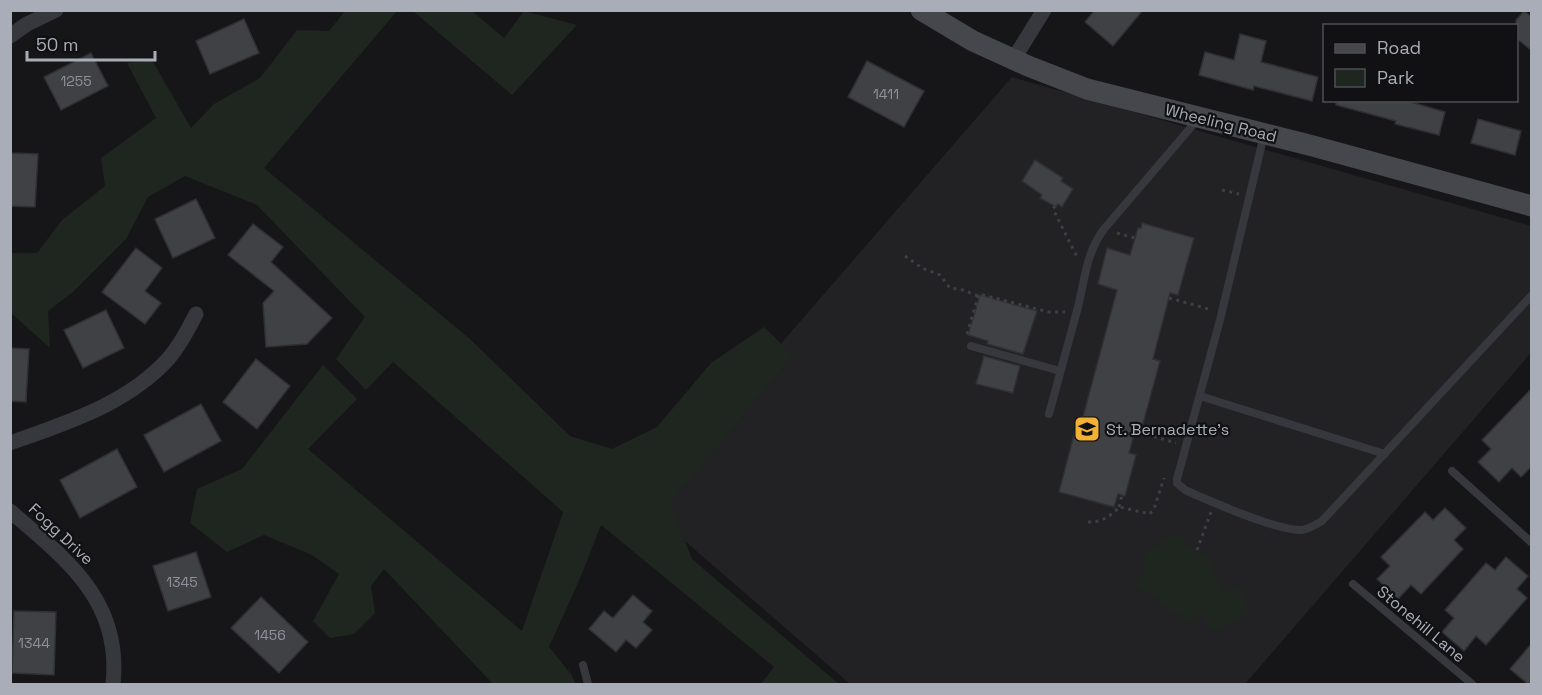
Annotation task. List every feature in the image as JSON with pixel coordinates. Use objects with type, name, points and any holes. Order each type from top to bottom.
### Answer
[{"type":"street","name":"Wheeling Road","points":[[921,10],[945,26],[1013,60],[1087,89],[1532,206]]},
{"type":"street","points":[[1013,60],[1044,10]]},
{"type":"street","points":[[10,36],[27,24],[54,11]]},
{"type":"street","points":[[10,443],[66,423],[132,390],[169,358],[184,337],[196,314]]},
{"type":"street","name":"Fogg Drive","points":[[10,511],[61,555],[88,585],[99,603],[112,642],[115,669],[113,684]]},
{"type":"lane","points":[[1049,414],[1076,312],[1086,263],[1092,247],[1104,229],[1199,118]]},
{"type":"lane","points":[[1264,134],[1222,313],[1186,446],[1178,483],[1185,490],[1270,524],[1302,530],[1312,527],[1322,521],[1532,295]]},
{"type":"lane","points":[[971,346],[1060,371]]},
{"type":"lane","points":[[1200,396],[1384,454]]},
{"type":"lane","points":[[1452,471],[1532,543]]},
{"type":"lane","name":"Stonehill Lane","points":[[1353,584],[1472,684]]},
{"type":"lane","points":[[583,665],[588,684]]},
{"type":"path","points":[[1222,190],[1249,197]]},
{"type":"path","points":[[1055,206],[1053,209],[1078,258],[1086,263]]},
{"type":"path","points":[[1104,229],[1135,238]]},
{"type":"path","points":[[905,256],[922,268],[940,275],[950,288],[978,296]]},
{"type":"path","points":[[971,346],[966,336],[978,296],[982,293],[1049,312],[1076,312]]},
{"type":"path","points":[[1169,298],[1222,313]]},
{"type":"path","points":[[1125,428],[1186,446]]},
{"type":"path","points":[[1119,507],[1150,514],[1155,506],[1164,475]]},
{"type":"path","points":[[1088,522],[1093,523],[1105,518],[1119,507],[1122,495]]},
{"type":"path","points":[[1197,550],[1214,502]]},
{"type":"shaded area","name":"St. Bernadette's","points":[[1012,77],[1531,226],[1531,353],[1245,684],[850,684],[642,504]]},
{"type":"green space","points":[[345,11],[397,11],[264,168],[470,339],[570,436],[612,449],[657,427],[711,363],[764,327],[793,355],[670,503],[692,559],[839,684],[761,684],[774,667],[601,525],[549,647],[571,674],[576,684],[493,684],[384,569],[371,586],[375,613],[354,634],[330,638],[313,621],[339,574],[312,555],[264,535],[227,552],[190,523],[197,489],[242,469],[323,365],[357,399],[308,449],[522,631],[563,512],[393,362],[366,390],[336,359],[365,317],[257,205],[185,176],[148,197],[126,239],[73,292],[48,311],[50,348],[11,313],[11,253],[37,253],[62,220],[105,186],[101,158],[156,118],[127,63],[152,60],[191,128],[214,104],[260,78],[297,30],[329,31]]},
{"type":"green space","points":[[413,11],[472,11],[504,38],[524,11],[577,25],[512,95]]},
{"type":"green space","points":[[1181,534],[1186,545],[1207,556],[1222,592],[1238,586],[1252,613],[1211,632],[1201,614],[1189,624],[1181,615],[1160,605],[1159,599],[1137,588],[1144,571],[1144,559],[1149,550],[1160,545],[1163,539]]},
{"type":"building","points":[[1095,10],[1143,10],[1113,46],[1085,22]]},
{"type":"building","points":[[1524,11],[1532,17],[1532,51],[1518,40],[1516,20]]},
{"type":"building","points":[[244,19],[259,53],[210,74],[196,41]]},
{"type":"building","points":[[1240,34],[1266,41],[1261,62],[1318,77],[1312,101],[1254,86],[1253,90],[1199,75],[1205,52],[1234,60]]},
{"type":"building","points":[[91,53],[108,86],[61,110],[44,77]]},
{"type":"building","points":[[867,61],[924,91],[904,127],[848,97]]},
{"type":"building","points":[[1336,102],[1411,102],[1445,112],[1439,135],[1336,105]]},
{"type":"building","points":[[1478,119],[1521,131],[1515,155],[1471,143]]},
{"type":"building","points":[[10,153],[38,154],[35,207],[10,206]]},
{"type":"building","points":[[1035,160],[1063,178],[1061,181],[1073,189],[1062,207],[1058,204],[1056,207],[1040,198],[1042,195],[1022,181]]},
{"type":"building","points":[[196,199],[215,238],[173,258],[155,219]]},
{"type":"building","points":[[1142,223],[1194,238],[1178,295],[1170,293],[1153,359],[1160,361],[1143,424],[1137,423],[1129,453],[1136,455],[1125,496],[1118,494],[1114,507],[1059,492],[1077,423],[1081,424],[1117,290],[1098,284],[1107,248],[1130,255],[1138,228],[1141,228]]},
{"type":"building","points":[[253,224],[283,247],[271,262],[332,318],[307,344],[266,347],[263,303],[274,291],[228,255]]},
{"type":"building","points":[[136,248],[162,268],[145,291],[161,303],[145,324],[102,292]]},
{"type":"building","points":[[980,295],[1037,311],[1023,354],[987,344],[988,341],[968,335]]},
{"type":"building","points":[[106,310],[124,348],[83,368],[64,330]]},
{"type":"building","points":[[10,348],[29,349],[26,402],[10,401]]},
{"type":"building","points":[[984,356],[1020,366],[1013,393],[976,384]]},
{"type":"building","points":[[256,359],[290,386],[257,429],[223,402]]},
{"type":"building","points":[[1532,388],[1532,466],[1521,477],[1512,468],[1499,482],[1478,462],[1491,449],[1482,440]]},
{"type":"building","points":[[201,404],[221,441],[164,472],[144,435]]},
{"type":"building","points":[[117,449],[137,487],[80,518],[60,480]]},
{"type":"building","points":[[1445,508],[1466,528],[1454,540],[1463,549],[1421,594],[1411,585],[1398,599],[1377,579],[1390,566],[1381,557],[1425,512],[1433,520]]},
{"type":"building","points":[[196,552],[211,597],[168,611],[153,566]]},
{"type":"building","points":[[1506,557],[1528,576],[1517,589],[1527,598],[1486,645],[1476,636],[1464,651],[1442,632],[1454,618],[1445,610],[1486,563],[1495,570]]},
{"type":"building","points":[[633,595],[652,611],[643,622],[652,630],[636,648],[626,640],[616,652],[589,629],[604,611],[613,618]]},
{"type":"building","points":[[261,597],[308,642],[279,673],[231,628]]},
{"type":"building","points":[[14,611],[56,612],[54,675],[12,673]]},
{"type":"building","points":[[1532,643],[1532,684],[1528,684],[1510,669]]},
{"type":"place","name":"St. Bernadette's","points":[[1087,429]]}]
